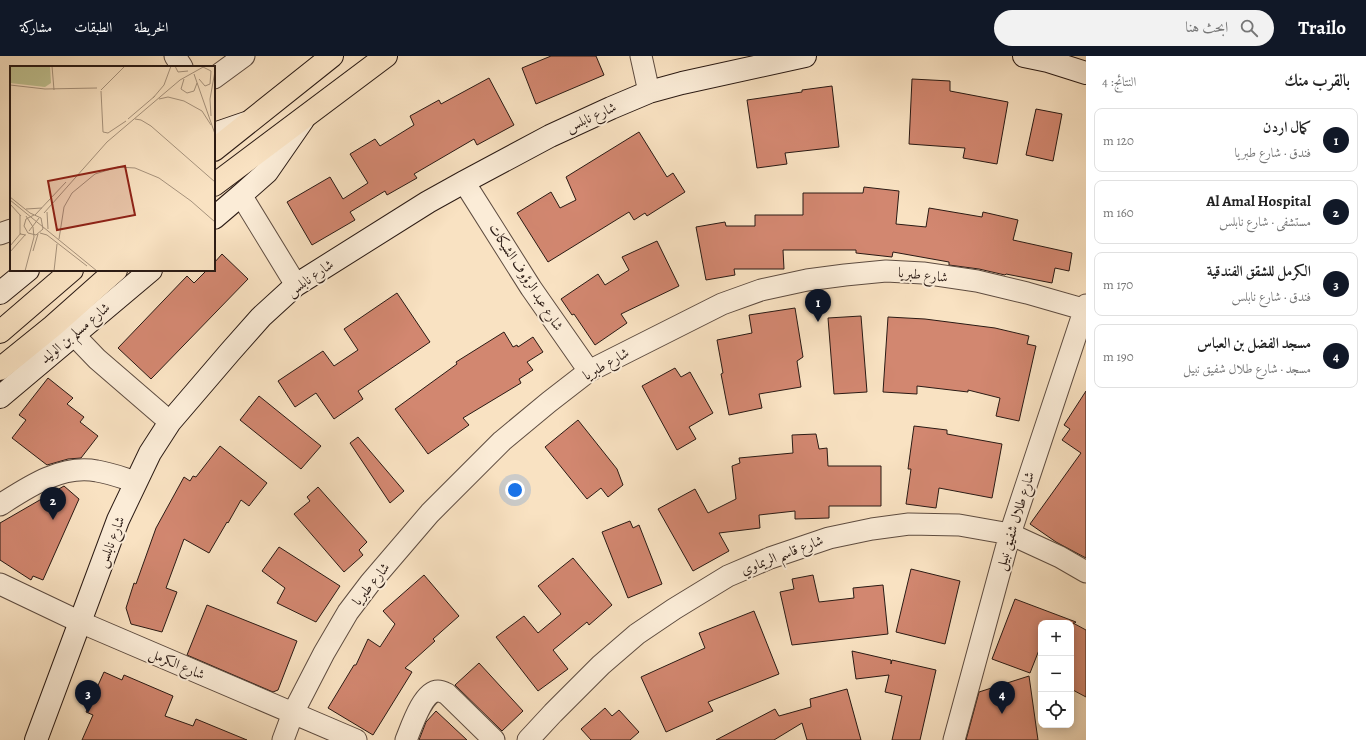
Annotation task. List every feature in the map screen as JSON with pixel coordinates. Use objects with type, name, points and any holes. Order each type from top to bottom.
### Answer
[{"type":"highway","points":[[215,149],[332,56]]},
{"type":"highway","points":[[215,184],[386,56]]},
{"type":"highway","points":[[0,332],[71,271]]},
{"type":"highway","name":"شارع مسلم بن الوليد","points":[[0,369],[115,271]]},
{"type":"street","points":[[175,56],[181,66]]},
{"type":"street","points":[[215,77],[244,56]]},
{"type":"street","points":[[641,56],[649,92]]},
{"type":"street","name":"شارع نابلس","points":[[36,740],[118,520],[150,453],[170,422],[230,352],[256,323],[296,285],[428,202],[550,136],[611,108],[649,92],[682,82],[805,56]]},
{"type":"street","points":[[1024,56],[1048,61],[1086,73]]},
{"type":"street","points":[[215,217],[267,172],[306,115]]},
{"type":"street","points":[[215,134],[246,123]]},
{"type":"street","name":"شارع عبد الرؤوف الشيكات","points":[[464,182],[531,288],[589,371]]},
{"type":"street","points":[[241,195],[296,285]]},
{"type":"street","points":[[0,234],[10,230]]},
{"type":"street","points":[[0,293],[27,271]]},
{"type":"street","name":"شارع مسلم بن الوليد","points":[[0,396],[150,271]]},
{"type":"street","name":"شارع طبريا","points":[[283,740],[293,713],[324,653],[348,612],[370,583],[430,513],[502,441],[589,371],[722,304],[761,290],[807,280],[845,275],[886,271],[930,274],[977,281],[1086,308]]},
{"type":"street","name":"شارع طلال شفيق نبيل","points":[[954,740],[1010,534],[1086,308]]},
{"type":"street","points":[[73,334],[97,360],[170,422]]},
{"type":"street","points":[[0,505],[26,488],[56,475],[78,470],[96,470],[136,482]]},
{"type":"street","name":"شارع قاسم الريماوي","points":[[528,740],[601,665],[637,634],[674,609],[728,576],[770,558],[829,538],[872,529],[909,524],[960,525],[1010,534],[1060,557],[1086,572]]},
{"type":"street","name":"شارع الكرمل","points":[[0,584],[80,622],[356,740]]},
{"type":"street","points":[[406,740],[417,714],[426,698],[433,692],[438,691],[447,694],[494,740]]},
{"type":"building","points":[[551,56],[596,56],[604,75],[536,104],[522,68]]},
{"type":"building","points":[[489,78],[514,125],[477,145],[474,139],[414,174],[417,178],[387,195],[385,191],[350,212],[355,220],[312,245],[287,202],[330,177],[343,199],[368,183],[350,154],[375,139],[380,146],[414,125],[410,116],[439,100],[441,104]]},
{"type":"building","points":[[912,79],[950,81],[950,91],[1008,102],[997,164],[963,158],[965,148],[909,144]]},
{"type":"building","points":[[832,86],[839,147],[785,153],[787,164],[757,168],[747,100]]},
{"type":"building","points":[[1036,109],[1062,114],[1053,161],[1026,155]]},
{"type":"building","points":[[639,132],[667,177],[673,173],[685,192],[647,216],[645,213],[634,220],[629,212],[548,262],[517,213],[551,192],[560,208],[576,200],[566,177]]},
{"type":"building","points":[[864,187],[899,191],[896,224],[926,227],[929,208],[982,217],[983,212],[1018,220],[1013,240],[1072,253],[1069,271],[1055,268],[1052,283],[979,269],[949,265],[949,262],[893,252],[892,257],[856,253],[856,250],[783,250],[784,269],[734,269],[735,275],[706,280],[696,227],[725,222],[726,226],[755,226],[755,215],[803,215],[803,193],[863,193]]},
{"type":"building","points":[[657,241],[679,286],[621,314],[627,323],[595,345],[574,314],[572,315],[561,299],[598,274],[605,285],[629,270],[622,257]]},
{"type":"building","points":[[222,254],[248,279],[151,379],[118,348],[187,276],[194,283],[206,271],[215,271],[215,262]]},
{"type":"building","points":[[397,293],[430,342],[358,391],[363,399],[334,419],[316,393],[295,407],[278,381],[323,351],[334,366],[358,350],[344,329]]},
{"type":"building","points":[[795,308],[803,357],[797,361],[801,387],[759,394],[762,408],[729,415],[721,374],[723,373],[717,340],[752,333],[749,315]]},
{"type":"building","points":[[861,316],[867,392],[834,394],[828,318]]},
{"type":"building","points":[[888,317],[925,319],[995,328],[1029,336],[1027,344],[1036,346],[1019,421],[996,416],[1000,398],[968,390],[968,392],[917,386],[917,394],[883,392]]},
{"type":"building","points":[[504,332],[513,347],[517,345],[518,347],[533,337],[543,352],[527,362],[533,370],[519,379],[521,383],[463,418],[469,425],[428,454],[395,409],[457,364],[456,362]]},
{"type":"building","points":[[675,368],[681,377],[690,372],[713,413],[689,427],[696,439],[677,450],[642,386]]},
{"type":"building","points":[[48,378],[73,398],[67,404],[84,417],[80,422],[98,436],[81,458],[68,459],[47,465],[12,438],[26,420],[19,415]]},
{"type":"building","points":[[1086,391],[1086,558],[1056,542],[1030,524],[1081,453],[1062,440],[1070,429],[1064,425]]},
{"type":"building","points":[[259,396],[321,446],[301,469],[240,420]]},
{"type":"building","points":[[578,420],[617,469],[623,485],[608,497],[601,488],[587,499],[545,447]]},
{"type":"building","points":[[914,426],[947,430],[947,434],[1002,444],[992,498],[939,488],[936,508],[906,504],[911,469],[908,469]]},
{"type":"building","points":[[816,434],[819,449],[827,448],[828,466],[881,466],[881,506],[829,506],[829,518],[795,519],[795,511],[759,515],[760,528],[719,533],[729,551],[693,571],[658,509],[695,489],[708,513],[736,499],[732,466],[740,463],[739,458],[793,453],[792,435]]},
{"type":"building","points":[[358,437],[404,491],[390,503],[350,443]]},
{"type":"building","points":[[220,446],[267,483],[249,506],[241,500],[209,553],[184,539],[166,588],[177,592],[162,632],[131,624],[126,608],[134,583],[136,584],[156,528],[184,477],[190,481],[193,476],[196,477]]},
{"type":"building","points":[[64,486],[79,499],[43,580],[33,576],[31,580],[0,560],[0,523]]},
{"type":"building","points":[[318,487],[367,542],[359,550],[363,555],[344,572],[294,514],[310,501],[307,497]]},
{"type":"building","points":[[630,521],[633,528],[639,525],[662,584],[628,598],[602,532]]},
{"type":"building","points":[[279,547],[340,586],[316,622],[277,603],[285,588],[262,571]]},
{"type":"building","points":[[573,558],[612,605],[589,625],[587,622],[553,650],[568,669],[538,691],[496,637],[524,616],[538,633],[561,614],[538,586]]},
{"type":"building","points":[[911,569],[960,581],[945,644],[896,632]]},
{"type":"building","points":[[424,575],[459,616],[433,639],[435,641],[405,668],[412,672],[373,735],[328,708],[354,665],[356,665],[368,639],[380,647],[395,624],[383,611]]},
{"type":"building","points":[[813,575],[819,602],[854,598],[853,588],[883,585],[888,634],[792,645],[780,592],[794,589],[792,579]]},
{"type":"building","points":[[1015,599],[1071,620],[1038,620],[1038,653],[1030,673],[992,659]]},
{"type":"building","points":[[207,605],[297,641],[278,690],[273,692],[187,655]]},
{"type":"building","points":[[754,611],[779,674],[708,702],[713,711],[666,732],[641,677],[705,648],[699,633]]},
{"type":"building","points":[[1074,624],[1086,630],[1086,697],[1074,691]]},
{"type":"building","points":[[852,651],[891,660],[891,664],[892,660],[936,670],[920,740],[892,740],[902,696],[885,692],[889,675],[856,679]]},
{"type":"building","points":[[479,663],[523,711],[502,731],[455,685]]},
{"type":"building","points":[[104,672],[122,680],[124,675],[173,696],[165,716],[193,726],[196,719],[247,740],[82,740],[93,715],[86,712]]},
{"type":"building","points":[[1029,676],[1038,740],[966,740],[979,692]]},
{"type":"building","points":[[847,689],[861,740],[807,740],[802,723],[774,740],[716,740],[775,709],[779,716],[811,707],[810,699]]},
{"type":"building","points":[[605,708],[612,716],[619,710],[639,732],[630,740],[591,740],[581,729]]},
{"type":"building","points":[[436,711],[467,740],[419,740],[426,722]]},
{"type":"place","name":"كمال اردن","points":[[818,322]]},
{"type":"place","name":"Al Amal Hospital","points":[[53,520]]},
{"type":"place","name":"الكرمل للشقق الفندقية","points":[[88,713]]},
{"type":"place","name":"مسجد الفضل بن العباس","points":[[1002,714]]}]
